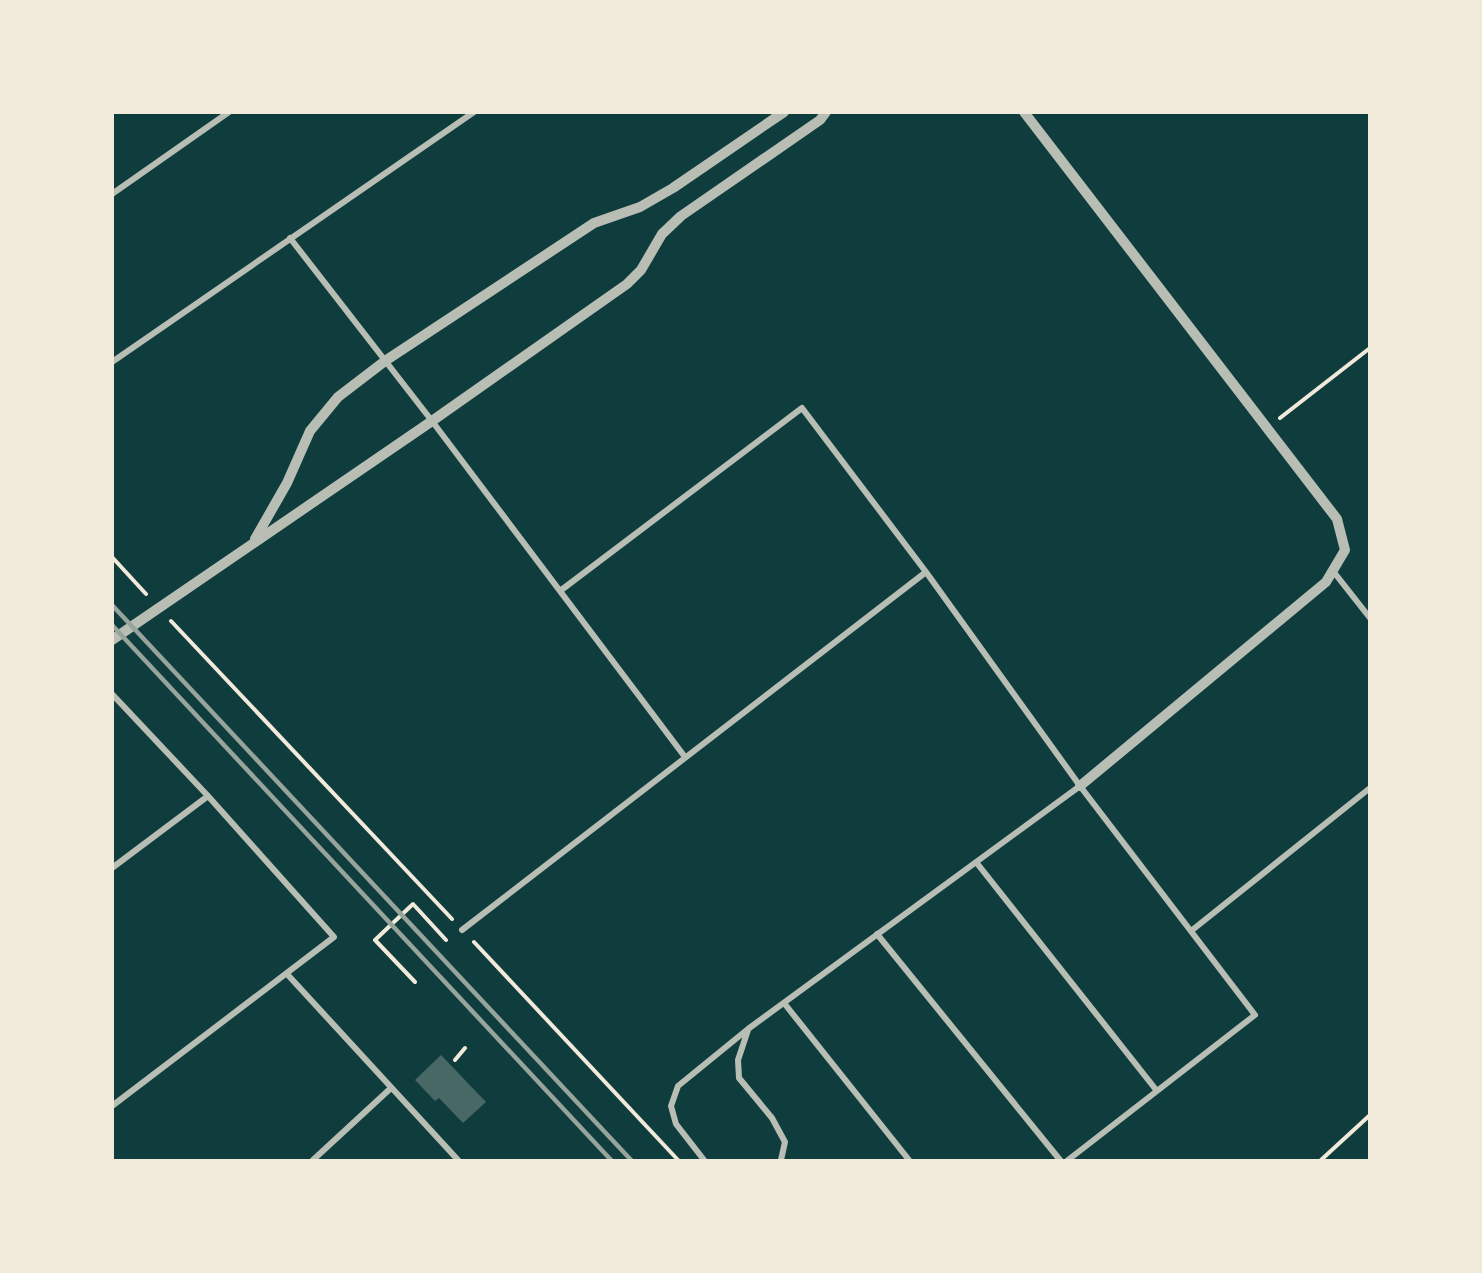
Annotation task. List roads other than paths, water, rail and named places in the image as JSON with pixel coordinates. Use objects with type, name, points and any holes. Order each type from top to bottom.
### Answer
[{"type":"street","points":[[112,194],[229,112]]},
{"type":"street","points":[[112,362],[474,112]]},
{"type":"street","points":[[254,542],[287,483],[310,431],[338,397],[386,361],[594,223],[640,207],[674,188],[784,112]]},
{"type":"street","points":[[112,640],[432,421],[627,284],[641,270],[662,234],[681,216],[820,120],[826,112]]},
{"type":"street","points":[[704,1161],[676,1124],[671,1106],[678,1086],[748,1029],[1080,786],[1326,582],[1345,550],[1337,519],[1024,112]]},
{"type":"street","points":[[290,238],[432,421],[685,757]]},
{"type":"street","points":[[560,591],[802,408],[926,572],[1080,786],[1255,1015],[1068,1161]]},
{"type":"street","points":[[1333,571],[1370,618]]},
{"type":"street","points":[[462,930],[926,572]]},
{"type":"street","points":[[112,694],[208,796],[334,937],[112,1106]]},
{"type":"street","points":[[1191,931],[1370,788]]},
{"type":"street","points":[[112,868],[208,796]]},
{"type":"street","points":[[976,862],[1157,1091]]},
{"type":"street","points":[[878,934],[1060,1161]]},
{"type":"street","points":[[287,974],[458,1161]]},
{"type":"street","points":[[784,1003],[909,1161]]},
{"type":"street","points":[[748,1029],[738,1060],[740,1078],[772,1118],[785,1142],[781,1161]]},
{"type":"street","points":[[313,1161],[391,1088]]},
{"type":"railway","points":[[112,605],[631,1160]]},
{"type":"railway","points":[[112,625],[611,1160]]}]
